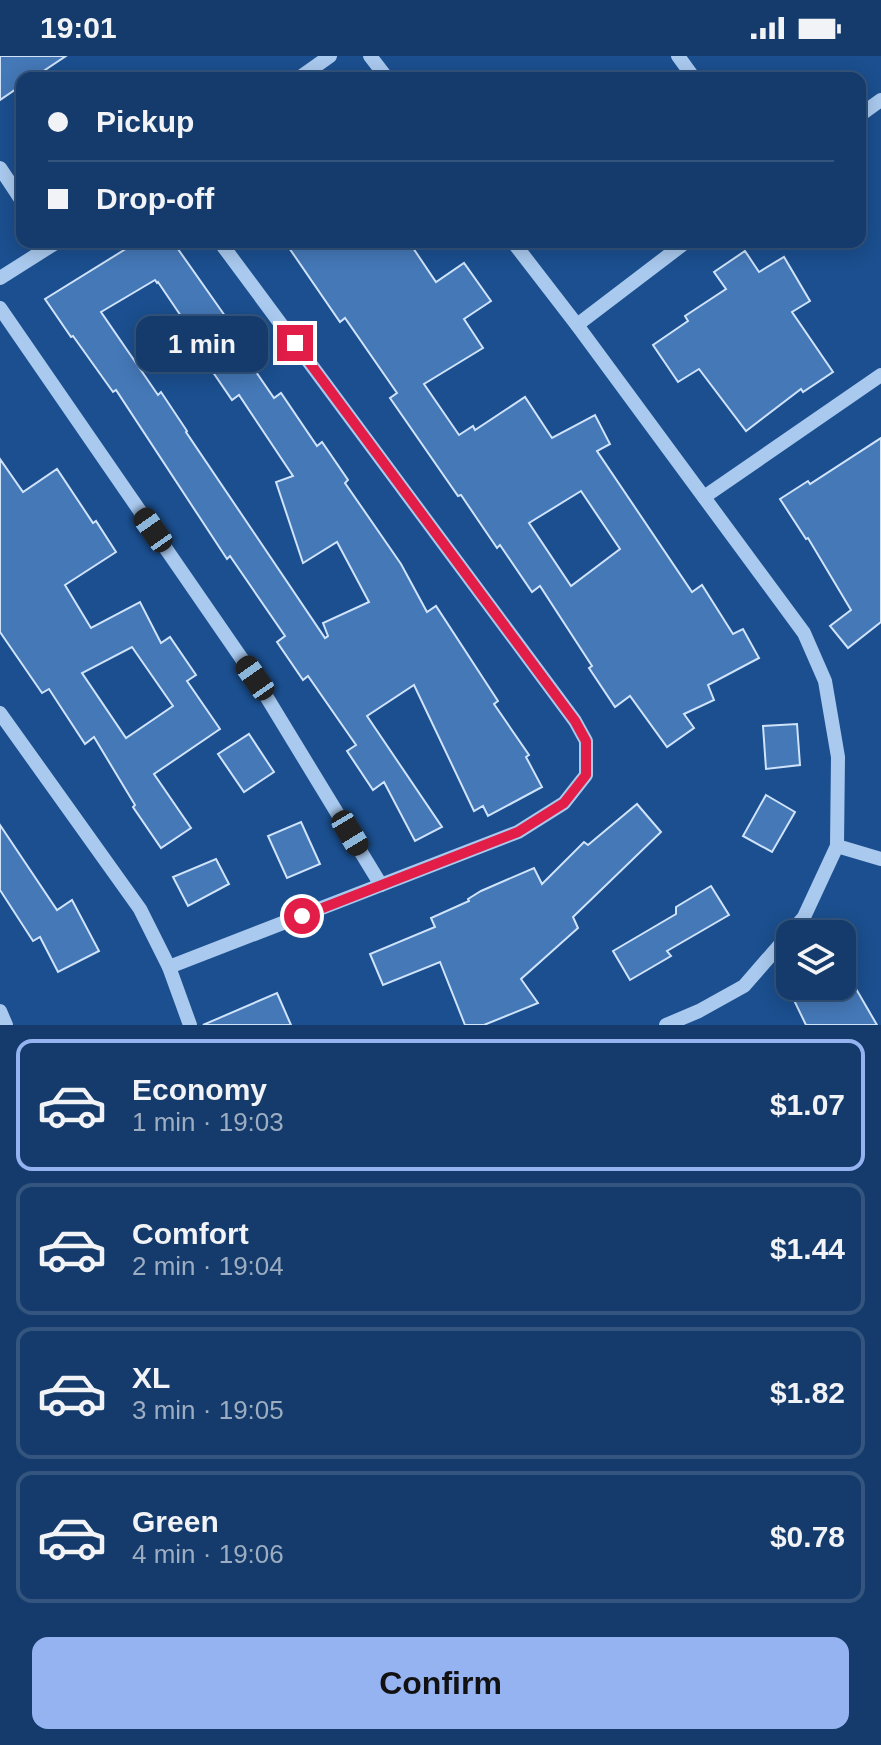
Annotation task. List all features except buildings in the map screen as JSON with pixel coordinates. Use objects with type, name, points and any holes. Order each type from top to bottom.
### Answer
[{"type":"street","points":[[307,72],[330,56]]},
{"type":"street","points":[[370,56],[382,72]]},
{"type":"street","points":[[0,168],[16,192]]},
{"type":"street","points":[[0,278],[45,248]]},
{"type":"street","points":[[169,967],[518,832],[564,803],[586,775],[586,741],[575,721],[224,248]]},
{"type":"street","points":[[518,248],[804,633],[825,681],[838,757],[837,846],[804,917],[744,986],[666,1025]]},
{"type":"street","points":[[577,325],[678,248]]},
{"type":"street","points":[[0,308],[255,678],[381,885]]},
{"type":"street","points":[[704,497],[881,375]]},
{"type":"street","points":[[0,713],[140,909],[169,967],[190,1025]]},
{"type":"street","points":[[837,846],[881,859]]},
{"type":"street","points":[[0,1011],[6,1025]]},
{"type":"route","points":[[295,343],[575,721],[586,741],[586,775],[564,803],[518,832],[302,916]]}]
